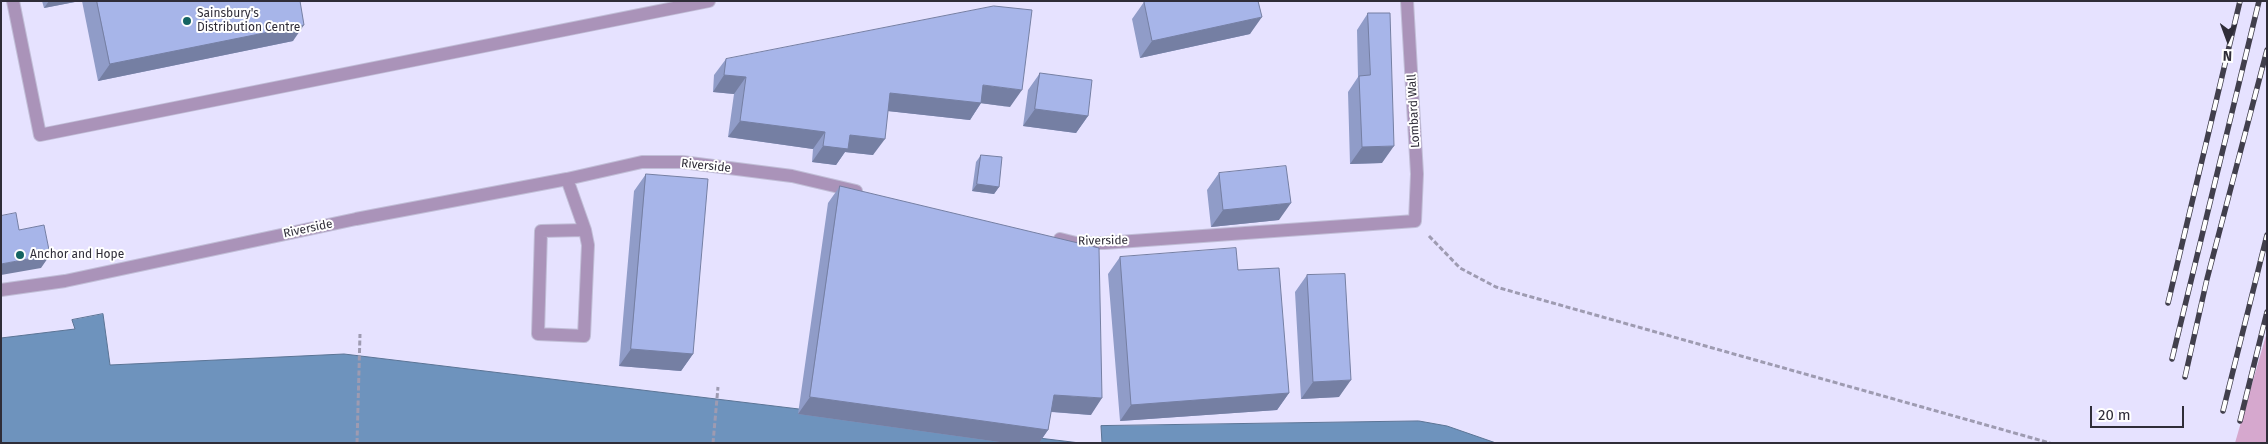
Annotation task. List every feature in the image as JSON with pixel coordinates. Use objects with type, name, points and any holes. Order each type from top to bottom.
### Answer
[{"type":"street","points":[[13,1],[40,135],[709,1]]},
{"type":"street","name":"Lombard Wall","points":[[1407,1],[1417,174],[1415,221]]},
{"type":"street","name":"Riverside","points":[[1,290],[65,281],[356,219],[567,179],[642,162],[682,162],[792,176],[869,194]]},
{"type":"street","points":[[567,179],[586,230],[588,245],[584,336],[538,334],[541,231],[586,230]]},
{"type":"street","name":"Riverside","points":[[1050,237],[1076,243],[1104,243],[1415,221]]},
{"type":"path","points":[[1415,221],[1460,268],[1496,288],[2050,443]]},
{"type":"path","points":[[357,443],[360,334]]},
{"type":"path","points":[[713,443],[718,387]]},
{"type":"shaded area","points":[[2267,332],[2267,443],[2235,443]]},
{"type":"water","points":[[103,314],[110,365],[344,354],[1080,443],[1,443],[1,338],[75,329],[72,320]]},
{"type":"water","points":[[1419,421],[1447,426],[1496,443],[1102,443],[1101,426]]},
{"type":"building","name":"Sainsbury's Distribution Centre","points":[[97,1],[300,1],[304,25],[110,64]]},
{"type":"building","points":[[1258,1],[1262,17],[1152,41],[1144,2]]},
{"type":"building","points":[[994,6],[1032,10],[1022,90],[983,85],[981,103],[890,93],[885,139],[850,135],[848,149],[823,146],[825,132],[740,121],[746,77],[724,75],[726,59]]},
{"type":"building","points":[[1368,13],[1390,13],[1394,146],[1362,147],[1359,76],[1370,75]]},
{"type":"building","points":[[1040,73],[1092,80],[1088,116],[1035,109]]},
{"type":"building","points":[[981,155],[1002,157],[999,187],[977,184]]},
{"type":"building","points":[[1286,166],[1291,203],[1223,210],[1219,173]]},
{"type":"building","points":[[646,174],[708,179],[693,354],[631,349]]},
{"type":"building","points":[[840,186],[1099,248],[1102,398],[1054,395],[1048,430],[810,397]]},
{"type":"building","points":[[16,213],[19,230],[44,225],[50,255],[1,264],[1,216]]},
{"type":"building","points":[[1236,248],[1238,270],[1279,268],[1289,393],[1131,405],[1120,257]]},
{"type":"building","points":[[1345,274],[1351,380],[1313,382],[1307,275]]},
{"type":"railway","points":[[2168,303],[2240,1]]},
{"type":"railway","points":[[2172,359],[2259,1]]},
{"type":"railway","points":[[2185,377],[2207,279],[2267,50]]},
{"type":"railway","points":[[2223,411],[2267,235]]},
{"type":"railway","points":[[2240,421],[2267,312]]},
{"type":"place","name":"Sainsbury's Distribution Centre","points":[[187,21]]},
{"type":"place","name":"Anchor and Hope","points":[[20,255]]}]
